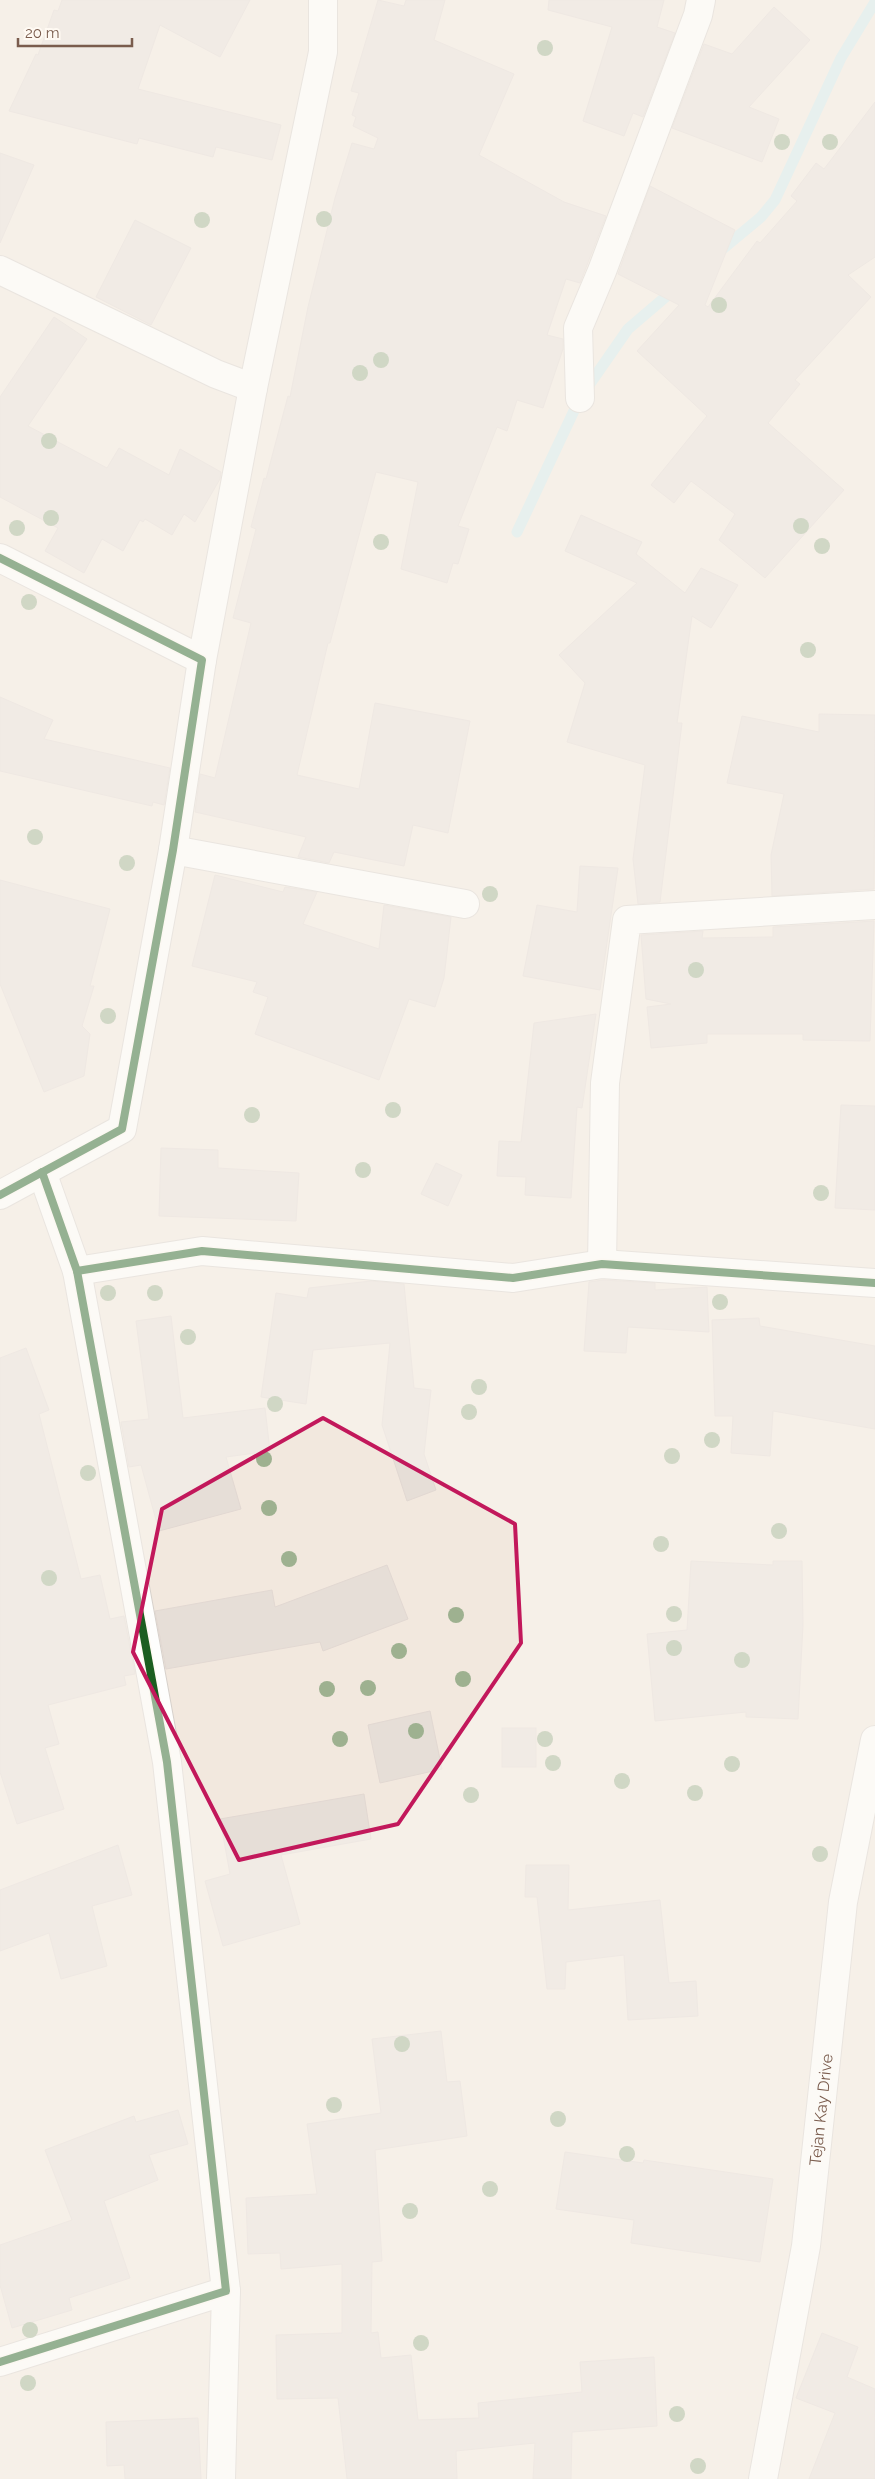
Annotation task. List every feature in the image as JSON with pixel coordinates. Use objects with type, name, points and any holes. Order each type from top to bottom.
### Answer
[{"type":"street","points":[[0,1195],[122,1129],[173,850],[202,660],[253,388],[323,52],[323,0]]},
{"type":"street","points":[[580,398],[578,328],[609,252],[698,15],[701,0]]},
{"type":"street","points":[[0,270],[216,374],[253,388]]},
{"type":"street","points":[[0,558],[202,660]]},
{"type":"street","points":[[173,850],[465,904]]},
{"type":"street","points":[[602,1264],[604,1083],[627,920],[875,905]]},
{"type":"street","points":[[42,1172],[77,1272],[167,1762],[226,2291],[221,2479]]},
{"type":"street","points":[[77,1272],[202,1251],[513,1278],[602,1264],[875,1283]]},
{"type":"street","name":"Tejan Kay Drive","points":[[764,2479],[806,2246],[843,1902],[875,1740]]},
{"type":"street","points":[[0,2362],[226,2291]]},
{"type":"highlighted area","points":[[323,1418],[515,1524],[521,1643],[398,1824],[239,1860],[133,1652],[162,1509]]},
{"type":"shaded area","points":[[0,0],[875,0],[875,2479],[0,2479]]},
{"type":"building","points":[[62,0],[250,0],[220,57],[160,25],[138,89],[281,125],[272,160],[216,147],[213,157],[139,138],[137,144],[9,111],[36,54],[38,55],[54,10],[58,11]]},
{"type":"building","points":[[378,0],[404,6],[406,0],[445,0],[434,40],[514,74],[479,155],[564,202],[606,216],[580,283],[566,279],[547,335],[563,339],[563,349],[543,408],[517,400],[507,431],[497,427],[458,526],[469,529],[458,564],[453,563],[447,583],[401,569],[418,482],[376,472],[330,643],[328,643],[297,775],[359,789],[375,703],[470,721],[448,833],[413,825],[404,866],[334,852],[329,863],[298,857],[306,837],[195,812],[200,774],[215,778],[251,623],[233,618],[256,529],[251,527],[288,396],[290,397],[308,307],[335,198],[352,143],[374,149],[378,138],[353,126],[356,117],[352,115],[359,93],[351,91]]},
{"type":"building","points":[[549,0],[664,0],[657,27],[675,33],[643,117],[633,113],[624,136],[583,121],[612,27],[548,10]]},
{"type":"building","points":[[774,7],[810,40],[749,107],[779,119],[762,162],[672,128],[704,44],[732,54]]},
{"type":"building","points":[[875,102],[875,257],[848,275],[871,297],[795,380],[800,384],[768,423],[844,490],[765,578],[719,540],[735,514],[691,481],[674,503],[651,485],[707,416],[637,351],[679,305],[618,274],[650,186],[735,230],[705,305],[708,307],[757,241],[760,243],[797,201],[791,196],[816,163],[824,169]]},
{"type":"building","points":[[0,153],[34,165],[0,243]]},
{"type":"building","points":[[135,220],[191,248],[151,325],[96,297]]},
{"type":"building","points":[[54,317],[87,339],[28,426],[107,468],[119,448],[169,475],[180,449],[221,472],[220,479],[195,522],[184,514],[172,535],[145,519],[143,522],[140,520],[123,551],[102,539],[84,573],[45,551],[58,528],[0,497],[0,397]]},
{"type":"building","points":[[581,515],[642,542],[636,554],[685,593],[701,568],[738,585],[711,628],[692,616],[677,723],[682,723],[660,902],[638,904],[633,859],[645,765],[567,742],[585,683],[559,655],[637,583],[565,551]]},
{"type":"building","points":[[0,697],[53,720],[44,739],[170,768],[164,805],[153,802],[152,806],[0,771]]},
{"type":"building","points":[[819,714],[875,715],[874,889],[772,896],[771,855],[784,794],[727,783],[742,716],[819,732]]},
{"type":"building","points":[[580,866],[618,868],[600,990],[523,976],[537,905],[577,912]]},
{"type":"building","points":[[215,875],[283,892],[285,887],[317,892],[303,924],[379,949],[384,905],[451,917],[444,978],[435,1007],[409,999],[379,1080],[255,1034],[268,997],[253,992],[257,982],[192,966]]},
{"type":"building","points":[[0,880],[110,909],[90,986],[94,986],[82,1026],[90,1034],[84,1076],[44,1092],[0,984]]},
{"type":"building","points":[[874,921],[870,1041],[803,1040],[803,1034],[707,1034],[707,1043],[651,1048],[647,1007],[671,1004],[646,999],[641,935],[703,931],[702,938],[773,937],[773,927]]},
{"type":"building","points":[[596,1014],[582,1108],[577,1107],[571,1198],[525,1195],[526,1177],[497,1176],[499,1141],[521,1142],[534,1023]]},
{"type":"building","points":[[841,1105],[875,1106],[875,1210],[835,1208]]},
{"type":"building","points":[[161,1148],[218,1150],[218,1168],[299,1173],[296,1221],[159,1216]]},
{"type":"building","points":[[436,1163],[462,1175],[448,1206],[421,1194]]},
{"type":"building","points":[[603,1280],[655,1283],[655,1290],[707,1287],[709,1332],[628,1327],[626,1353],[584,1351],[589,1282]]},
{"type":"building","points":[[371,1281],[404,1284],[414,1388],[431,1390],[424,1454],[436,1490],[407,1501],[382,1425],[390,1343],[313,1350],[306,1404],[261,1397],[276,1293],[307,1298],[309,1288]]},
{"type":"building","points":[[171,1316],[183,1418],[265,1408],[270,1451],[226,1457],[241,1509],[159,1531],[141,1465],[129,1467],[121,1422],[149,1419],[136,1321]]},
{"type":"building","points":[[759,1318],[760,1326],[875,1346],[875,1429],[773,1411],[770,1456],[731,1453],[733,1416],[715,1416],[712,1320]]},
{"type":"building","points":[[26,1348],[49,1410],[39,1414],[81,1579],[100,1575],[110,1619],[124,1616],[135,1674],[124,1676],[126,1685],[48,1705],[59,1744],[45,1748],[64,1809],[17,1824],[0,1772],[0,1358]]},
{"type":"building","points":[[691,1561],[773,1565],[773,1561],[802,1561],[803,1625],[798,1719],[746,1717],[746,1712],[655,1721],[647,1634],[687,1630]]},
{"type":"building","points":[[387,1565],[408,1619],[323,1651],[320,1642],[166,1669],[155,1611],[272,1590],[275,1607]]},
{"type":"building","points":[[430,1711],[442,1769],[380,1783],[368,1725]]},
{"type":"building","points":[[502,1728],[536,1728],[536,1767],[502,1767]]},
{"type":"building","points":[[364,1794],[371,1839],[281,1855],[300,1924],[223,1946],[205,1881],[230,1874],[220,1819]]},
{"type":"building","points":[[118,1845],[132,1895],[92,1906],[107,1966],[61,1979],[49,1933],[0,1951],[0,1890]]},
{"type":"building","points":[[526,1865],[569,1865],[568,1910],[660,1900],[669,1983],[696,1981],[698,2016],[628,2020],[624,1955],[566,1962],[565,1989],[547,1989],[537,1897],[525,1897]]},
{"type":"building","points":[[441,2031],[447,2082],[460,2081],[467,2136],[375,2150],[382,2261],[372,2262],[371,2333],[378,2332],[381,2358],[411,2355],[418,2420],[479,2418],[478,2403],[582,2392],[580,2362],[654,2357],[657,2426],[572,2432],[571,2479],[533,2479],[535,2443],[456,2451],[457,2479],[347,2479],[338,2398],[277,2399],[276,2335],[342,2333],[342,2264],[281,2269],[280,2253],[248,2254],[246,2198],[317,2194],[307,2124],[381,2113],[372,2039]]},
{"type":"building","points":[[178,2110],[188,2144],[149,2155],[158,2180],[104,2201],[130,2278],[69,2298],[72,2310],[12,2328],[0,2285],[0,2245],[72,2220],[45,2150],[134,2116],[136,2122]]},
{"type":"building","points":[[565,2152],[643,2163],[644,2160],[773,2179],[760,2262],[631,2243],[634,2220],[556,2209]]},
{"type":"building","points":[[822,2333],[858,2347],[847,2377],[875,2389],[875,2479],[809,2479],[835,2413],[796,2398]]},
{"type":"building","points":[[198,2418],[201,2479],[125,2479],[124,2465],[107,2466],[106,2422]]},
{"type":"waterway","points":[[719,252],[761,217],[775,200],[841,58],[875,2]]},
{"type":"waterway","points":[[517,532],[580,398],[628,329],[676,288]]},
{"type":"cycle path","points":[[0,558],[202,660],[173,850],[122,1129],[0,1195]]},
{"type":"cycle path","points":[[0,2362],[226,2291],[167,1762],[77,1271],[42,1172]]},
{"type":"cycle path","points":[[77,1271],[202,1251],[513,1278],[602,1264],[875,1283]]}]
